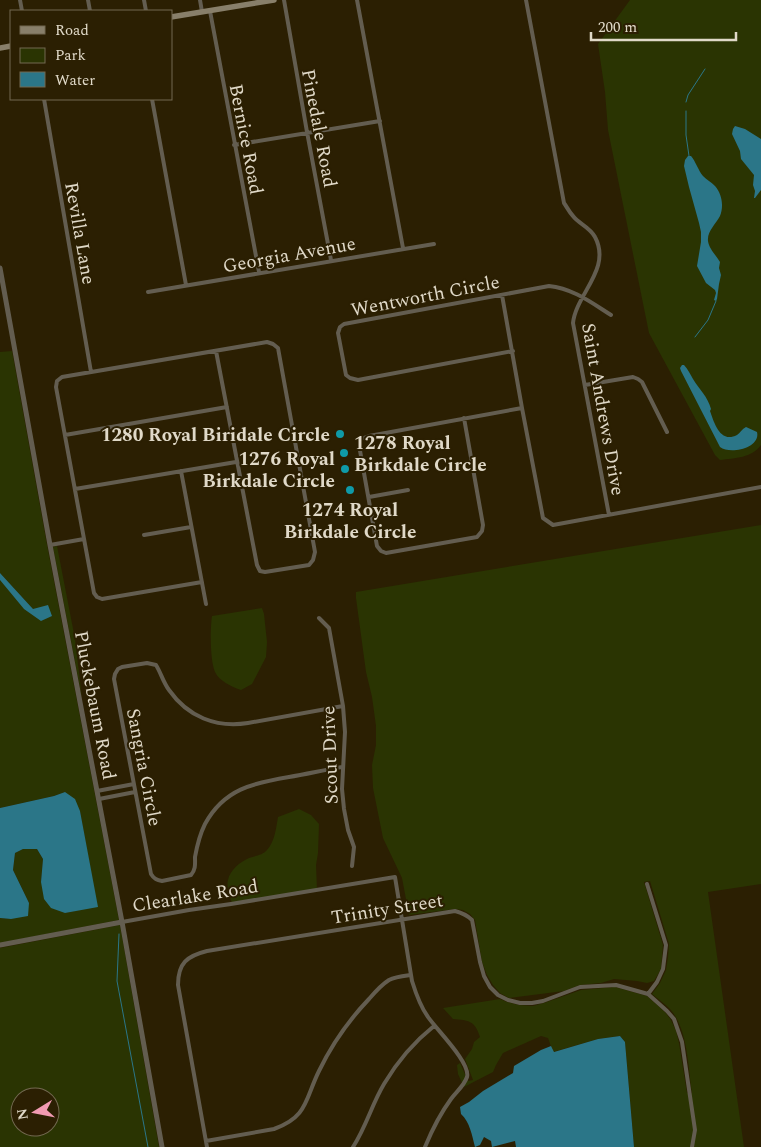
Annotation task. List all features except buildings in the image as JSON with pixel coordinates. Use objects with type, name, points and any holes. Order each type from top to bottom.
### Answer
[{"type":"main road","points":[[172,18],[255,1],[274,0]]},
{"type":"street","points":[[200,0],[202,12]]},
{"type":"street","name":"Pinedale Road","points":[[284,0],[331,260]]},
{"type":"street","points":[[357,0],[403,248]]},
{"type":"street","name":"Saint Andrews Drive","points":[[526,0],[564,203],[573,216],[593,234],[598,245],[599,259],[597,268],[574,313],[573,323],[609,515]]},
{"type":"street","name":"Bernice Road","points":[[210,11],[258,272]]},
{"type":"street","name":"Revilla Lane","points":[[44,100],[91,372]]},
{"type":"street","points":[[152,100],[186,285]]},
{"type":"street","points":[[234,145],[380,121]]},
{"type":"street","name":"Georgia Avenue","points":[[148,292],[258,272],[434,244]]},
{"type":"street","name":"Pluckebaum Road","points":[[0,268],[162,1147]]},
{"type":"street","name":"Wentworth Circle","points":[[513,351],[358,380],[346,375],[338,333],[340,327],[344,324],[549,286],[559,287],[583,298],[611,315]]},
{"type":"street","points":[[502,294],[543,518],[548,522],[553,525],[761,487]]},
{"type":"street","points":[[202,582],[102,599],[94,594],[56,387],[57,381],[62,377],[267,342],[273,344],[278,348],[315,552],[313,560],[309,565],[265,572],[260,571],[256,565],[216,351]]},
{"type":"street","points":[[585,385],[632,377],[638,379],[642,382],[667,432]]},
{"type":"street","points":[[65,435],[227,407]]},
{"type":"street","points":[[464,418],[483,524],[482,531],[477,537],[386,554],[377,546],[358,445],[361,439],[369,436],[464,418],[522,408]]},
{"type":"street","points":[[75,489],[236,462]]},
{"type":"street","points":[[181,471],[206,604]]},
{"type":"street","points":[[368,497],[408,490]]},
{"type":"street","points":[[144,535],[191,527]]},
{"type":"street","points":[[50,545],[84,539]]},
{"type":"street","name":"Scout Drive","points":[[319,618],[329,628],[343,706],[345,732],[342,789],[348,830],[354,848],[352,866]]},
{"type":"street","name":"Sangria Circle","points":[[342,767],[260,782],[238,791],[227,798],[205,824],[199,840],[191,875],[162,881],[154,878],[151,874],[114,679],[118,669],[122,667],[147,663],[156,665],[168,689],[189,711],[206,720],[221,724],[248,724],[343,706]]},
{"type":"street","points":[[97,791],[134,784]]},
{"type":"street","points":[[98,799],[135,792]]},
{"type":"street","name":"Clearlake Road","points":[[0,945],[189,910],[395,877],[402,919]]},
{"type":"street","points":[[648,884],[666,945],[664,969],[648,994]]},
{"type":"street","name":"Trinity Street","points":[[207,1147],[178,984],[181,966],[186,960],[193,955],[207,951],[449,911],[462,912],[472,920],[484,976],[498,995],[508,1000],[532,1003],[543,1001],[580,987],[616,985],[648,994],[667,1011],[674,1019],[682,1042],[696,1130],[692,1147]]},
{"type":"street","points":[[402,919],[416,994],[422,1008],[434,1026],[462,1059],[468,1075],[436,1122],[425,1147]]},
{"type":"street","points":[[206,1141],[274,1129],[294,1119],[304,1105],[326,1055],[357,1011],[388,981],[411,975]]},
{"type":"street","points":[[353,1147],[362,1133],[384,1083],[409,1049],[434,1026]]},
{"type":"green space","points":[[630,0],[761,0],[761,445],[753,453],[743,457],[720,460],[715,455],[649,333],[608,130],[598,44]]},
{"type":"green space","points":[[12,351],[119,920],[0,943],[0,918],[11,919],[29,903],[13,870],[15,853],[23,849],[37,849],[43,859],[41,882],[65,913],[97,906],[80,811],[65,792],[0,808],[0,580],[33,609],[0,573],[0,352]]},
{"type":"green space","points":[[761,525],[761,884],[708,892],[744,1147],[634,1147],[625,1042],[620,1036],[598,1039],[553,1052],[548,1038],[541,1036],[503,1053],[493,1072],[464,1087],[458,1074],[457,1065],[460,1063],[468,1081],[473,1080],[465,1059],[472,1049],[474,1042],[480,1037],[471,1022],[453,1019],[443,1008],[500,999],[519,1005],[533,1006],[581,990],[615,987],[647,996],[671,1020],[679,1043],[687,1093],[692,1093],[684,1038],[676,1017],[670,1009],[652,994],[666,970],[669,944],[650,881],[644,882],[663,945],[661,969],[654,981],[647,983],[614,979],[601,983],[580,985],[564,991],[509,998],[500,993],[487,975],[482,962],[475,920],[470,914],[463,910],[455,909],[409,915],[402,878],[383,838],[373,788],[372,765],[376,745],[376,726],[366,672],[356,592]]},
{"type":"green space","points":[[57,546],[75,639],[82,698],[53,547]]},
{"type":"green space","points":[[262,608],[267,642],[266,657],[252,684],[241,690],[223,681],[213,667],[211,645],[212,616]]},
{"type":"green space","points":[[299,809],[311,815],[319,824],[316,865],[317,891],[232,903],[228,892],[228,880],[231,873],[242,862],[267,850],[276,830],[278,817]]},
{"type":"green space","points":[[120,925],[159,1147],[0,1147],[0,948]]},
{"type":"water","points":[[735,126],[745,129],[761,139],[761,190],[755,198],[754,175],[741,159],[740,151],[732,134]]},
{"type":"water","points":[[688,156],[691,156],[703,176],[715,186],[722,200],[720,216],[708,237],[710,247],[720,262],[721,275],[716,301],[714,300],[715,290],[706,283],[697,266],[701,232],[684,166]]},
{"type":"water","points":[[682,365],[687,368],[708,401],[714,421],[722,434],[726,437],[731,437],[737,435],[746,427],[757,432],[757,438],[750,446],[737,450],[720,447],[681,371]]},
{"type":"water","points":[[0,573],[33,609],[48,605],[52,616],[41,621],[24,609],[0,580]]},
{"type":"water","points":[[65,792],[75,799],[80,811],[98,907],[65,913],[51,908],[44,899],[41,882],[43,859],[37,849],[23,849],[15,853],[13,870],[29,903],[28,916],[11,919],[0,918],[0,808]]},
{"type":"water","points":[[620,1036],[625,1042],[634,1147],[516,1147],[515,1141],[492,1147],[491,1141],[484,1137],[480,1145],[475,1147],[467,1121],[461,1114],[460,1107],[513,1073],[514,1066],[541,1050],[551,1046],[554,1052],[598,1039]]},
{"type":"waterway","points":[[686,102],[688,95],[705,69]]},
{"type":"waterway","points":[[686,111],[686,135],[689,156]]},
{"type":"waterway","points":[[695,337],[708,320],[716,301]]},
{"type":"waterway","points":[[119,934],[117,981],[148,1147]]},
{"type":"place","name":"1280 Royal Biridale Circle","points":[[340,434]]},
{"type":"place","name":"1278 Royal Birkdale Circle","points":[[344,453]]},
{"type":"place","name":"1276 Royal Birkdale Circle","points":[[345,469]]},
{"type":"place","name":"1274 Royal Birkdale Circle","points":[[350,490]]}]
